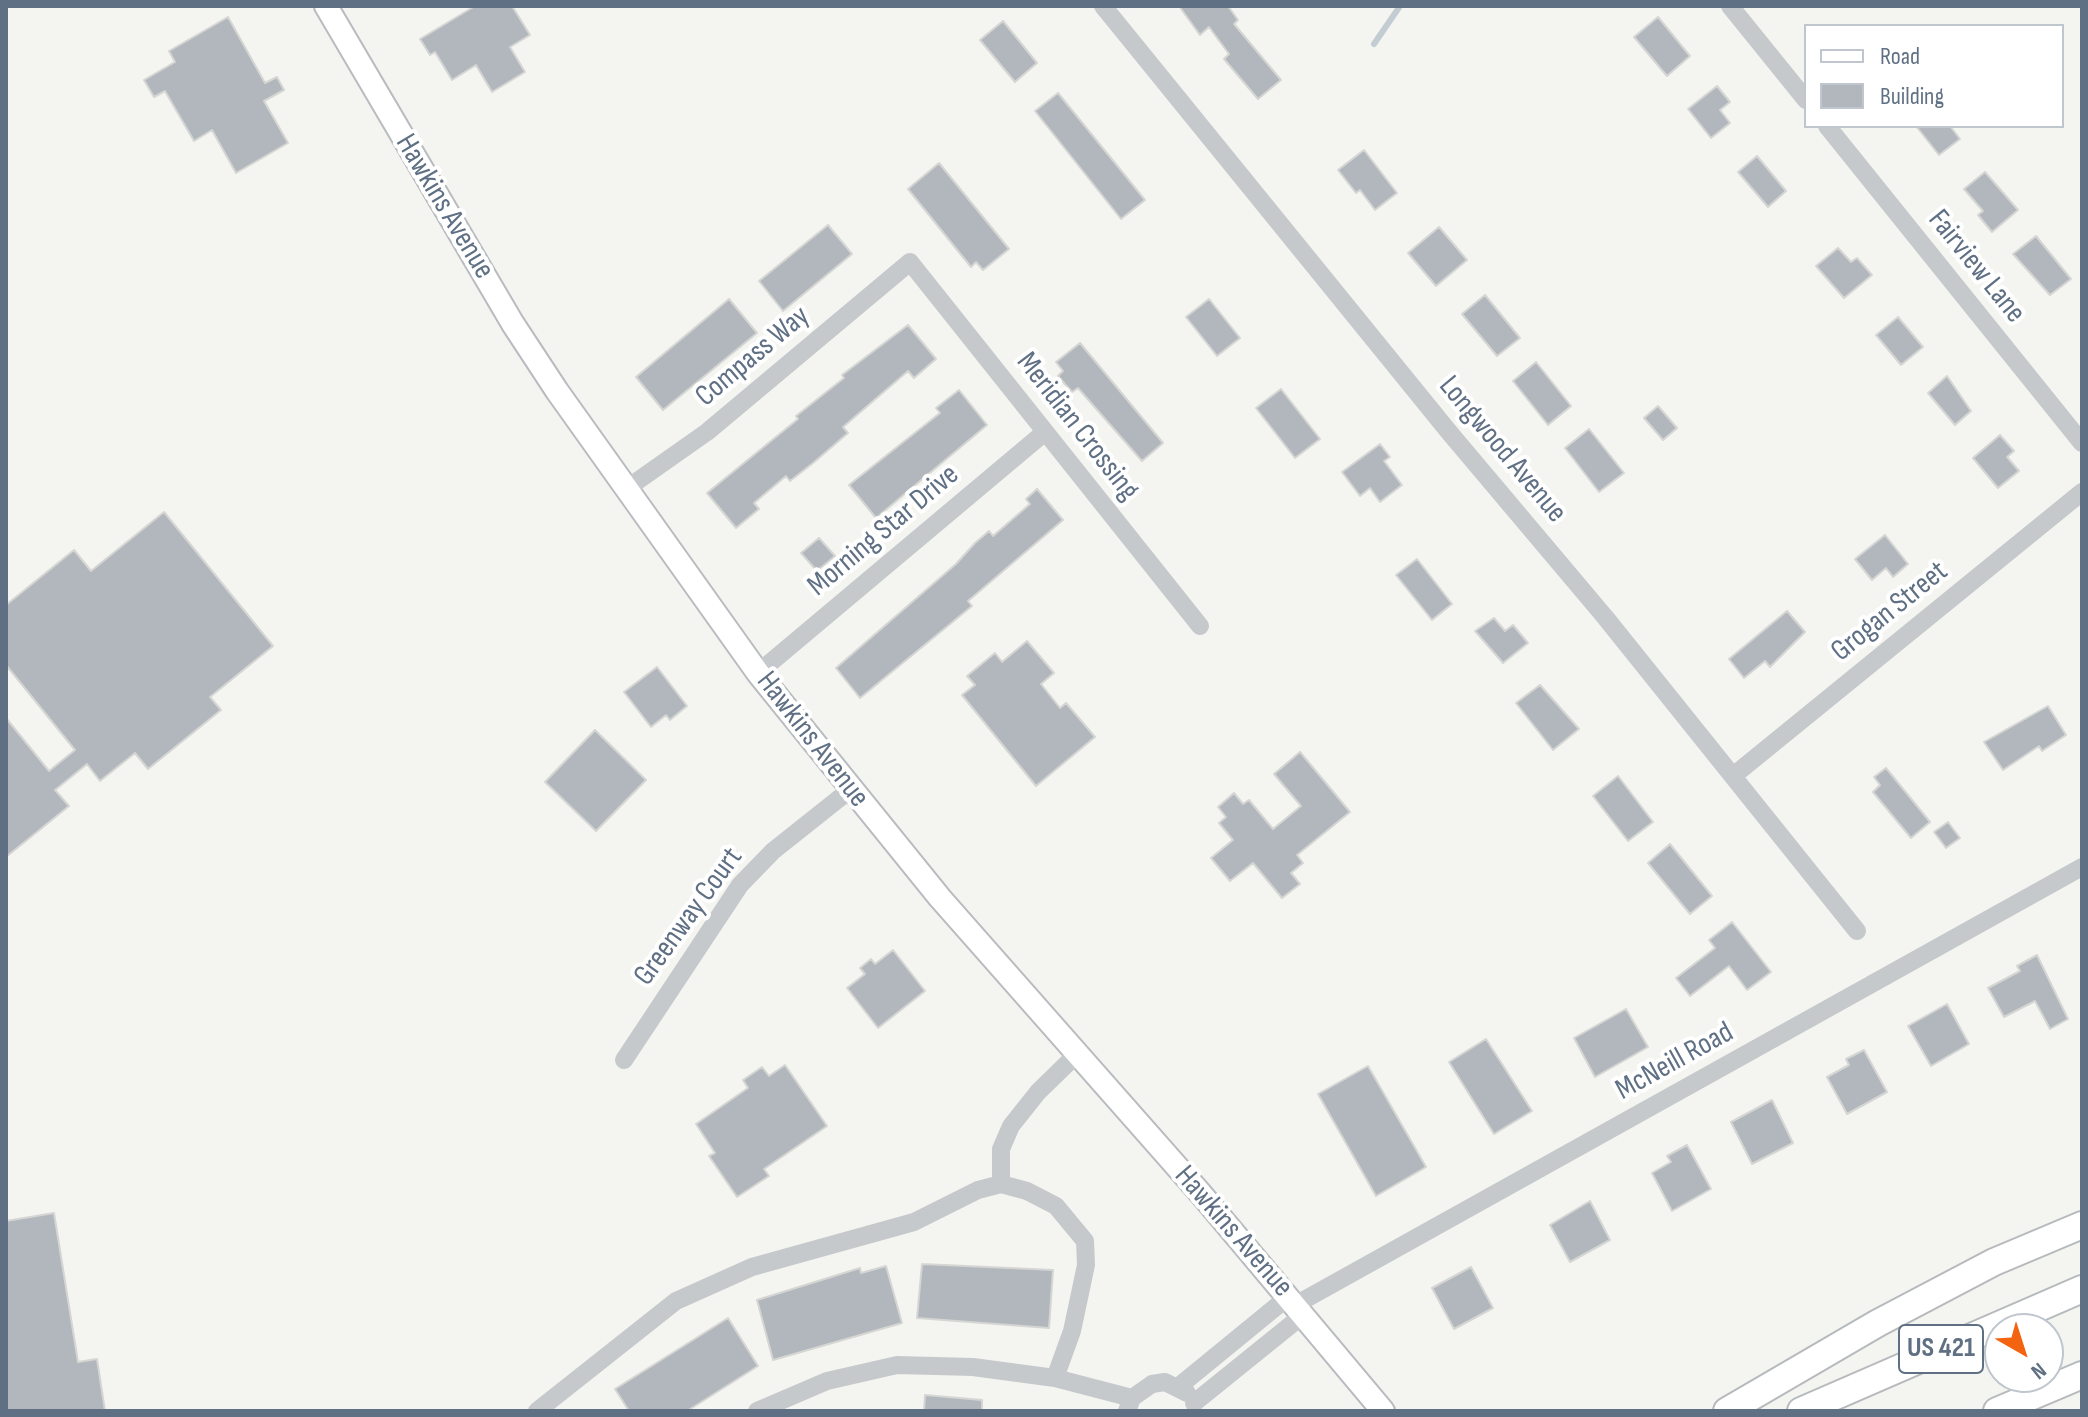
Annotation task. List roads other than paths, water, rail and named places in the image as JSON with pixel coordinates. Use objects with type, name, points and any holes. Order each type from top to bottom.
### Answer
[{"type":"highway","points":[[1727,1411],[1878,1323],[1994,1262],[2082,1225]]},
{"type":"highway","name":"US 421","points":[[1801,1411],[2082,1289]]},
{"type":"highway","name":"US 421","points":[[1997,1411],[2082,1375]]},
{"type":"main road","name":"Hawkins Avenue","points":[[326,6],[513,324],[758,673],[851,789],[1383,1411]]},
{"type":"street","name":"Longwood Avenue","points":[[1103,6],[1857,931]]},
{"type":"street","points":[[1730,6],[1804,98]]},
{"type":"street","name":"Fairview Lane","points":[[1829,128],[2082,443]]},
{"type":"street","name":"Compass Way","points":[[626,489],[707,432],[910,262]]},
{"type":"street","name":"Meridian Crossing","points":[[910,262],[1200,626]]},
{"type":"street","name":"Morning Star Drive","points":[[758,673],[1045,432]]},
{"type":"street","name":"Grogan Street","points":[[1733,776],[2082,492]]},
{"type":"street","name":"Greenway Court","points":[[624,1060],[740,885],[773,851],[851,789]]},
{"type":"street","name":"McNeill Road","points":[[1296,1306],[2082,867]]},
{"type":"street","points":[[1001,1184],[1001,1149],[1011,1126],[1038,1092],[1077,1054]]},
{"type":"street","points":[[537,1411],[676,1301],[752,1267],[914,1222],[978,1190],[1001,1184],[1027,1191],[1056,1206],[1085,1241],[1086,1265],[1072,1331],[1055,1378]]},
{"type":"street","points":[[1178,1387],[1296,1306]]},
{"type":"street","points":[[757,1411],[827,1381],[897,1365],[973,1367],[1055,1378],[1130,1404],[1152,1384],[1165,1382],[1178,1387],[1195,1407],[1296,1306]]},
{"type":"waterway","points":[[1374,44],[1400,6]]}]
